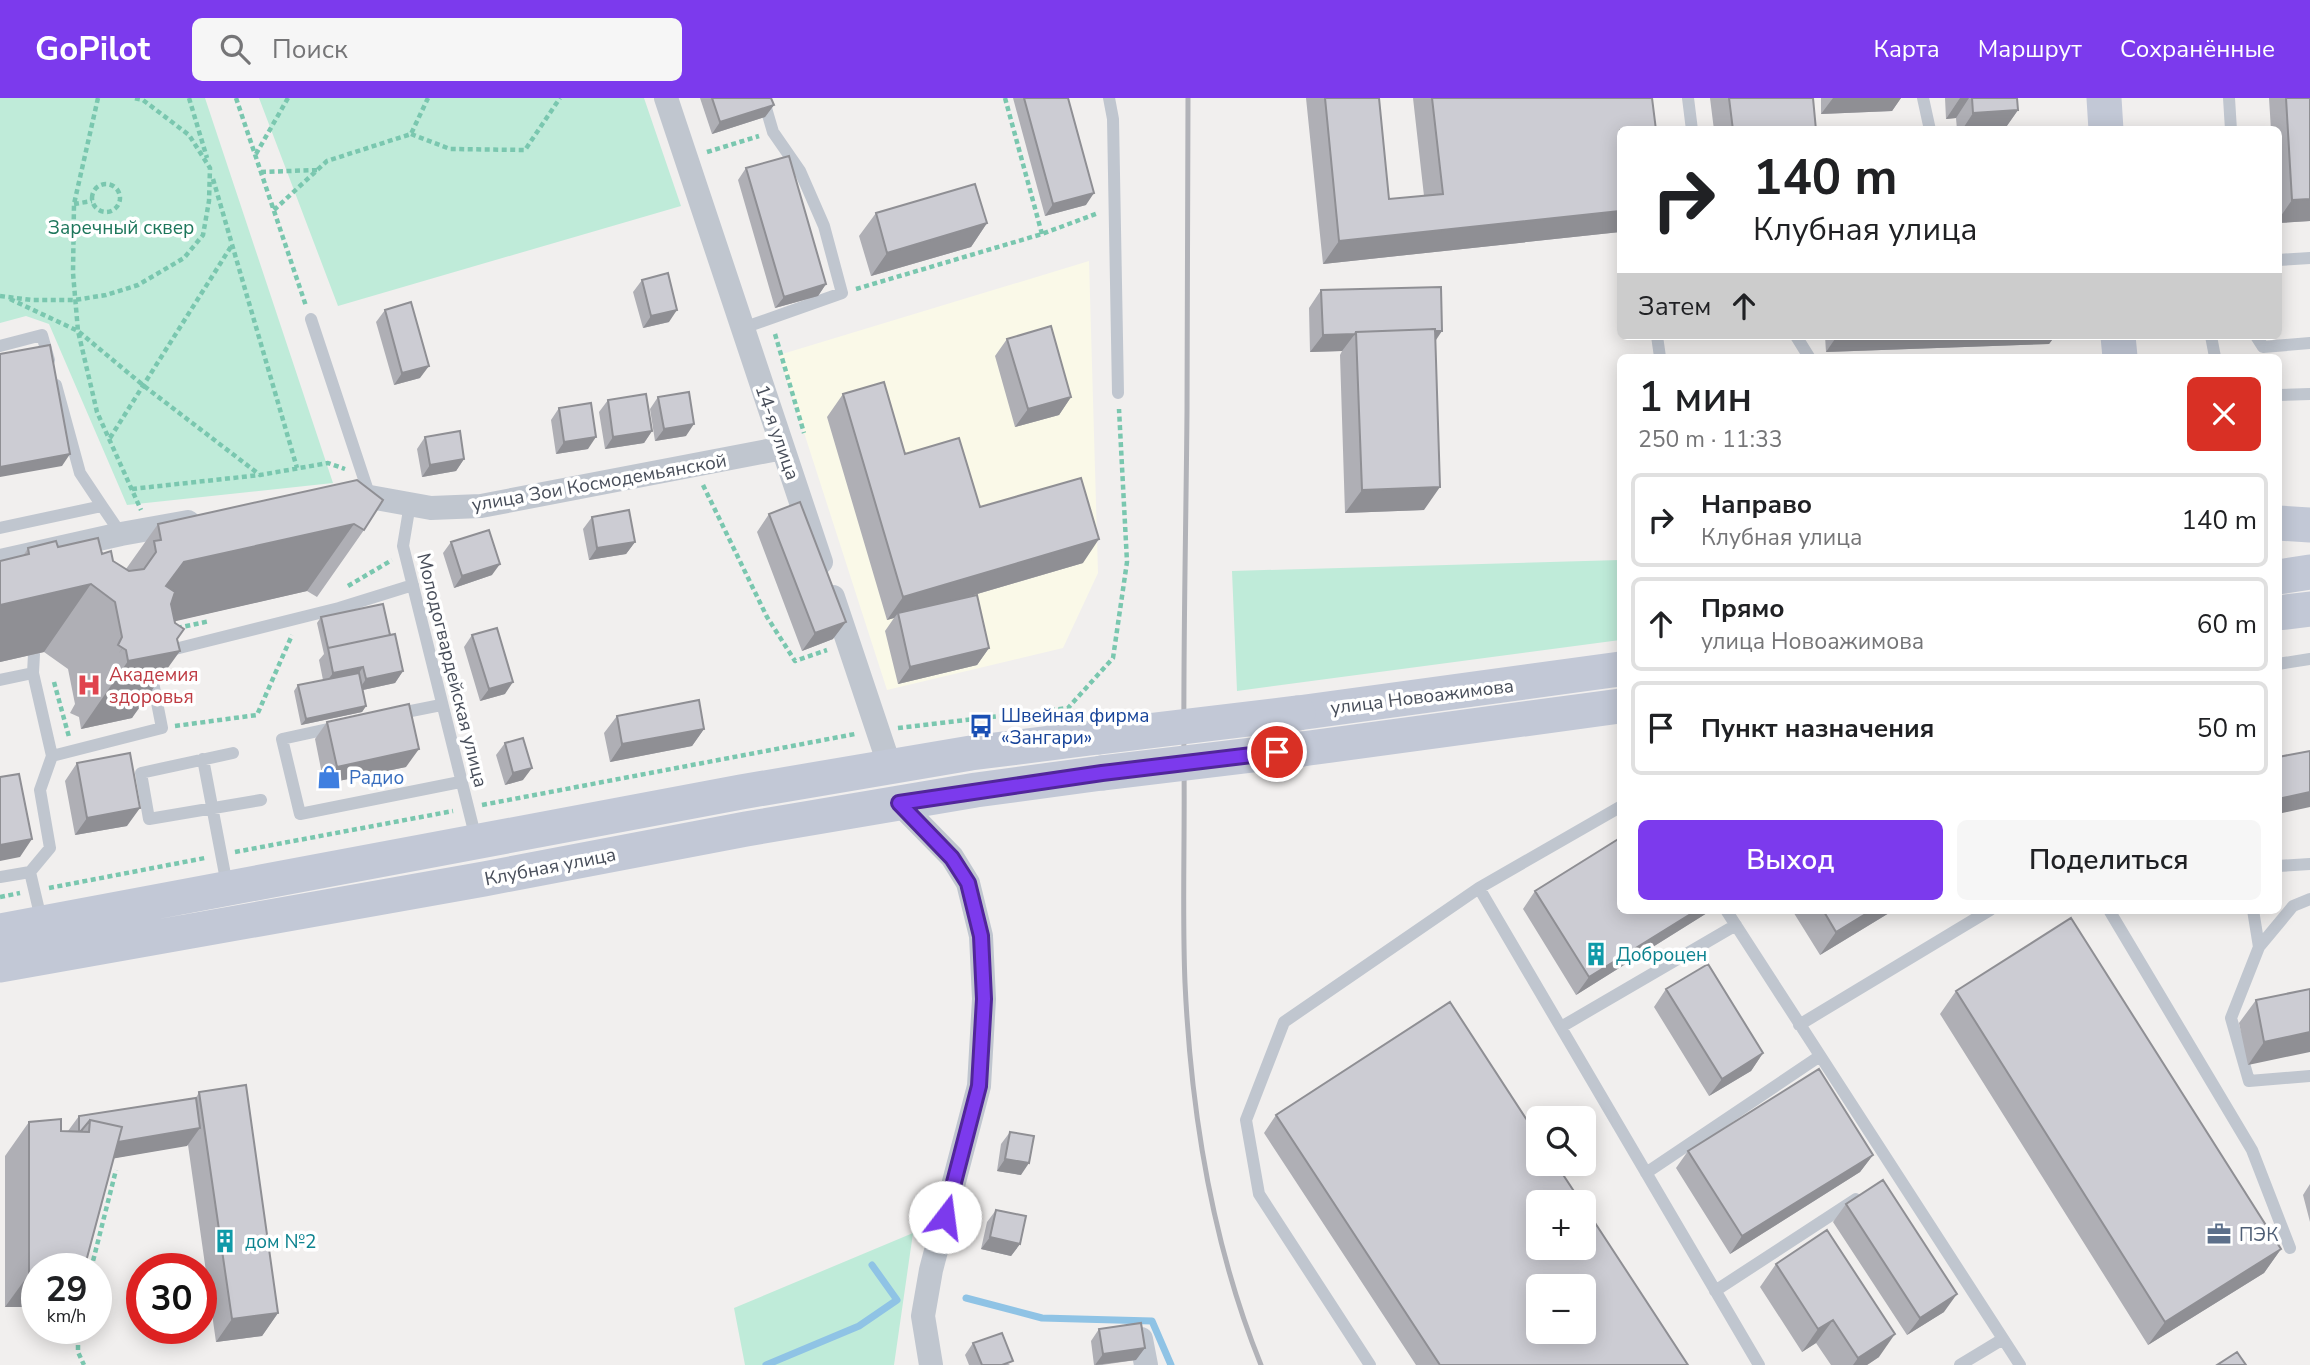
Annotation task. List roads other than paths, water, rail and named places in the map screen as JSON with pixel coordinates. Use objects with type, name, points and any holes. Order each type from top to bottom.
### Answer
[{"type":"main road","points":[[2104,98],[2106,126]]},
{"type":"main road","points":[[2282,523],[2310,525]]},
{"type":"main road","points":[[2282,576],[2310,572]]},
{"type":"main road","points":[[2282,612],[2310,609]]},
{"type":"main road","name":"улица Новоажимова","points":[[1098,737],[1617,669]]},
{"type":"main road","name":"улица Новоажимова","points":[[1102,773],[1617,706]]},
{"type":"main road","name":"Клубная улица","points":[[0,931],[38,907],[228,889],[741,792],[971,753],[1098,737]]},
{"type":"main road","points":[[890,767],[899,803]]},
{"type":"main road","name":"Клубная улица","points":[[0,965],[484,879],[746,828],[1102,773]]},
{"type":"street","name":"14-я улица","points":[[666,98],[890,767]]},
{"type":"street","name":"улица Зои Космодемьянской","points":[[331,502],[370,497],[431,508],[481,506],[783,448]]},
{"type":"street","points":[[7,563],[121,534],[214,518]]},
{"type":"street","points":[[899,803],[952,858],[968,883],[981,936],[984,999],[979,1086],[931,1270],[925,1304],[923,1316],[931,1365]]},
{"type":"street","points":[[1141,1339],[1146,1365]]},
{"type":"lane","points":[[743,328],[842,293],[824,226],[800,171],[774,132],[763,98]]},
{"type":"lane","points":[[1110,98],[1113,119],[1118,393]]},
{"type":"lane","points":[[1688,98],[1692,126]]},
{"type":"lane","points":[[1923,98],[1929,126]]},
{"type":"lane","points":[[2229,98],[2231,126]]},
{"type":"lane","points":[[2282,260],[2310,258]]},
{"type":"lane","points":[[311,319],[370,497]]},
{"type":"lane","points":[[0,346],[42,335],[80,473],[121,534]]},
{"type":"lane","points":[[2259,340],[2263,347],[2310,343]]},
{"type":"lane","points":[[2282,395],[2310,394]]},
{"type":"lane","name":"Молодогвардейская улица","points":[[410,504],[403,546],[477,843]]},
{"type":"lane","points":[[0,528],[102,506]]},
{"type":"lane","points":[[51,756],[162,728],[148,655],[299,618],[413,585]]},
{"type":"lane","points":[[0,877],[30,872],[50,848],[40,790],[51,756],[33,673],[34,654]]},
{"type":"lane","points":[[2282,663],[2310,659]]},
{"type":"lane","points":[[0,680],[33,673]]},
{"type":"lane","points":[[388,716],[442,705]]},
{"type":"lane","points":[[349,724],[282,738],[300,814],[460,782]]},
{"type":"lane","points":[[233,753],[141,773],[149,819],[261,800]]},
{"type":"lane","points":[[204,759],[228,889]]},
{"type":"lane","points":[[1370,1365],[1259,1194],[1246,1120],[1284,1022],[1479,888],[1617,809]]},
{"type":"lane","points":[[2282,866],[2310,864]]},
{"type":"lane","points":[[30,872],[38,907]]},
{"type":"lane","points":[[1479,888],[1759,1365]]},
{"type":"lane","points":[[2310,899],[2293,906],[2259,947],[2231,1018],[2249,1080],[2310,1076]]},
{"type":"lane","points":[[1729,914],[1820,1056],[1890,1177],[2020,1365]]},
{"type":"lane","points":[[1799,1025],[1983,914]]},
{"type":"lane","points":[[2111,914],[2252,1150],[2290,1248]]},
{"type":"lane","points":[[2254,914],[2259,947]]},
{"type":"lane","points":[[1561,1027],[1736,925]]},
{"type":"lane","points":[[1646,1173],[1820,1056]]},
{"type":"lane","points":[[1715,1291],[1862,1195]]},
{"type":"lane","points":[[1960,1365],[2003,1339]]},
{"type":"waterway","points":[[766,1365],[859,1326],[897,1300],[872,1265]]},
{"type":"waterway","points":[[966,1298],[1042,1318],[1152,1321],[1171,1365]]},
{"type":"railway","points":[[1188,98],[1185,983],[1193,1081],[1207,1177],[1229,1273],[1261,1365]]},
{"type":"place","name":"Академия здоровья","points":[[89,685]]},
{"type":"place","name":"Швейная фирма «Зангари»","points":[[981,726]]},
{"type":"place","name":"Радио","points":[[329,777]]},
{"type":"place","name":"Доброцен","points":[[1596,954]]},
{"type":"place","name":"ПЭК","points":[[2219,1234]]},
{"type":"place","name":"дом №2","points":[[225,1241]]},
{"type":"park label","name":"Заречный сквер","points":[[121,227]]}]
